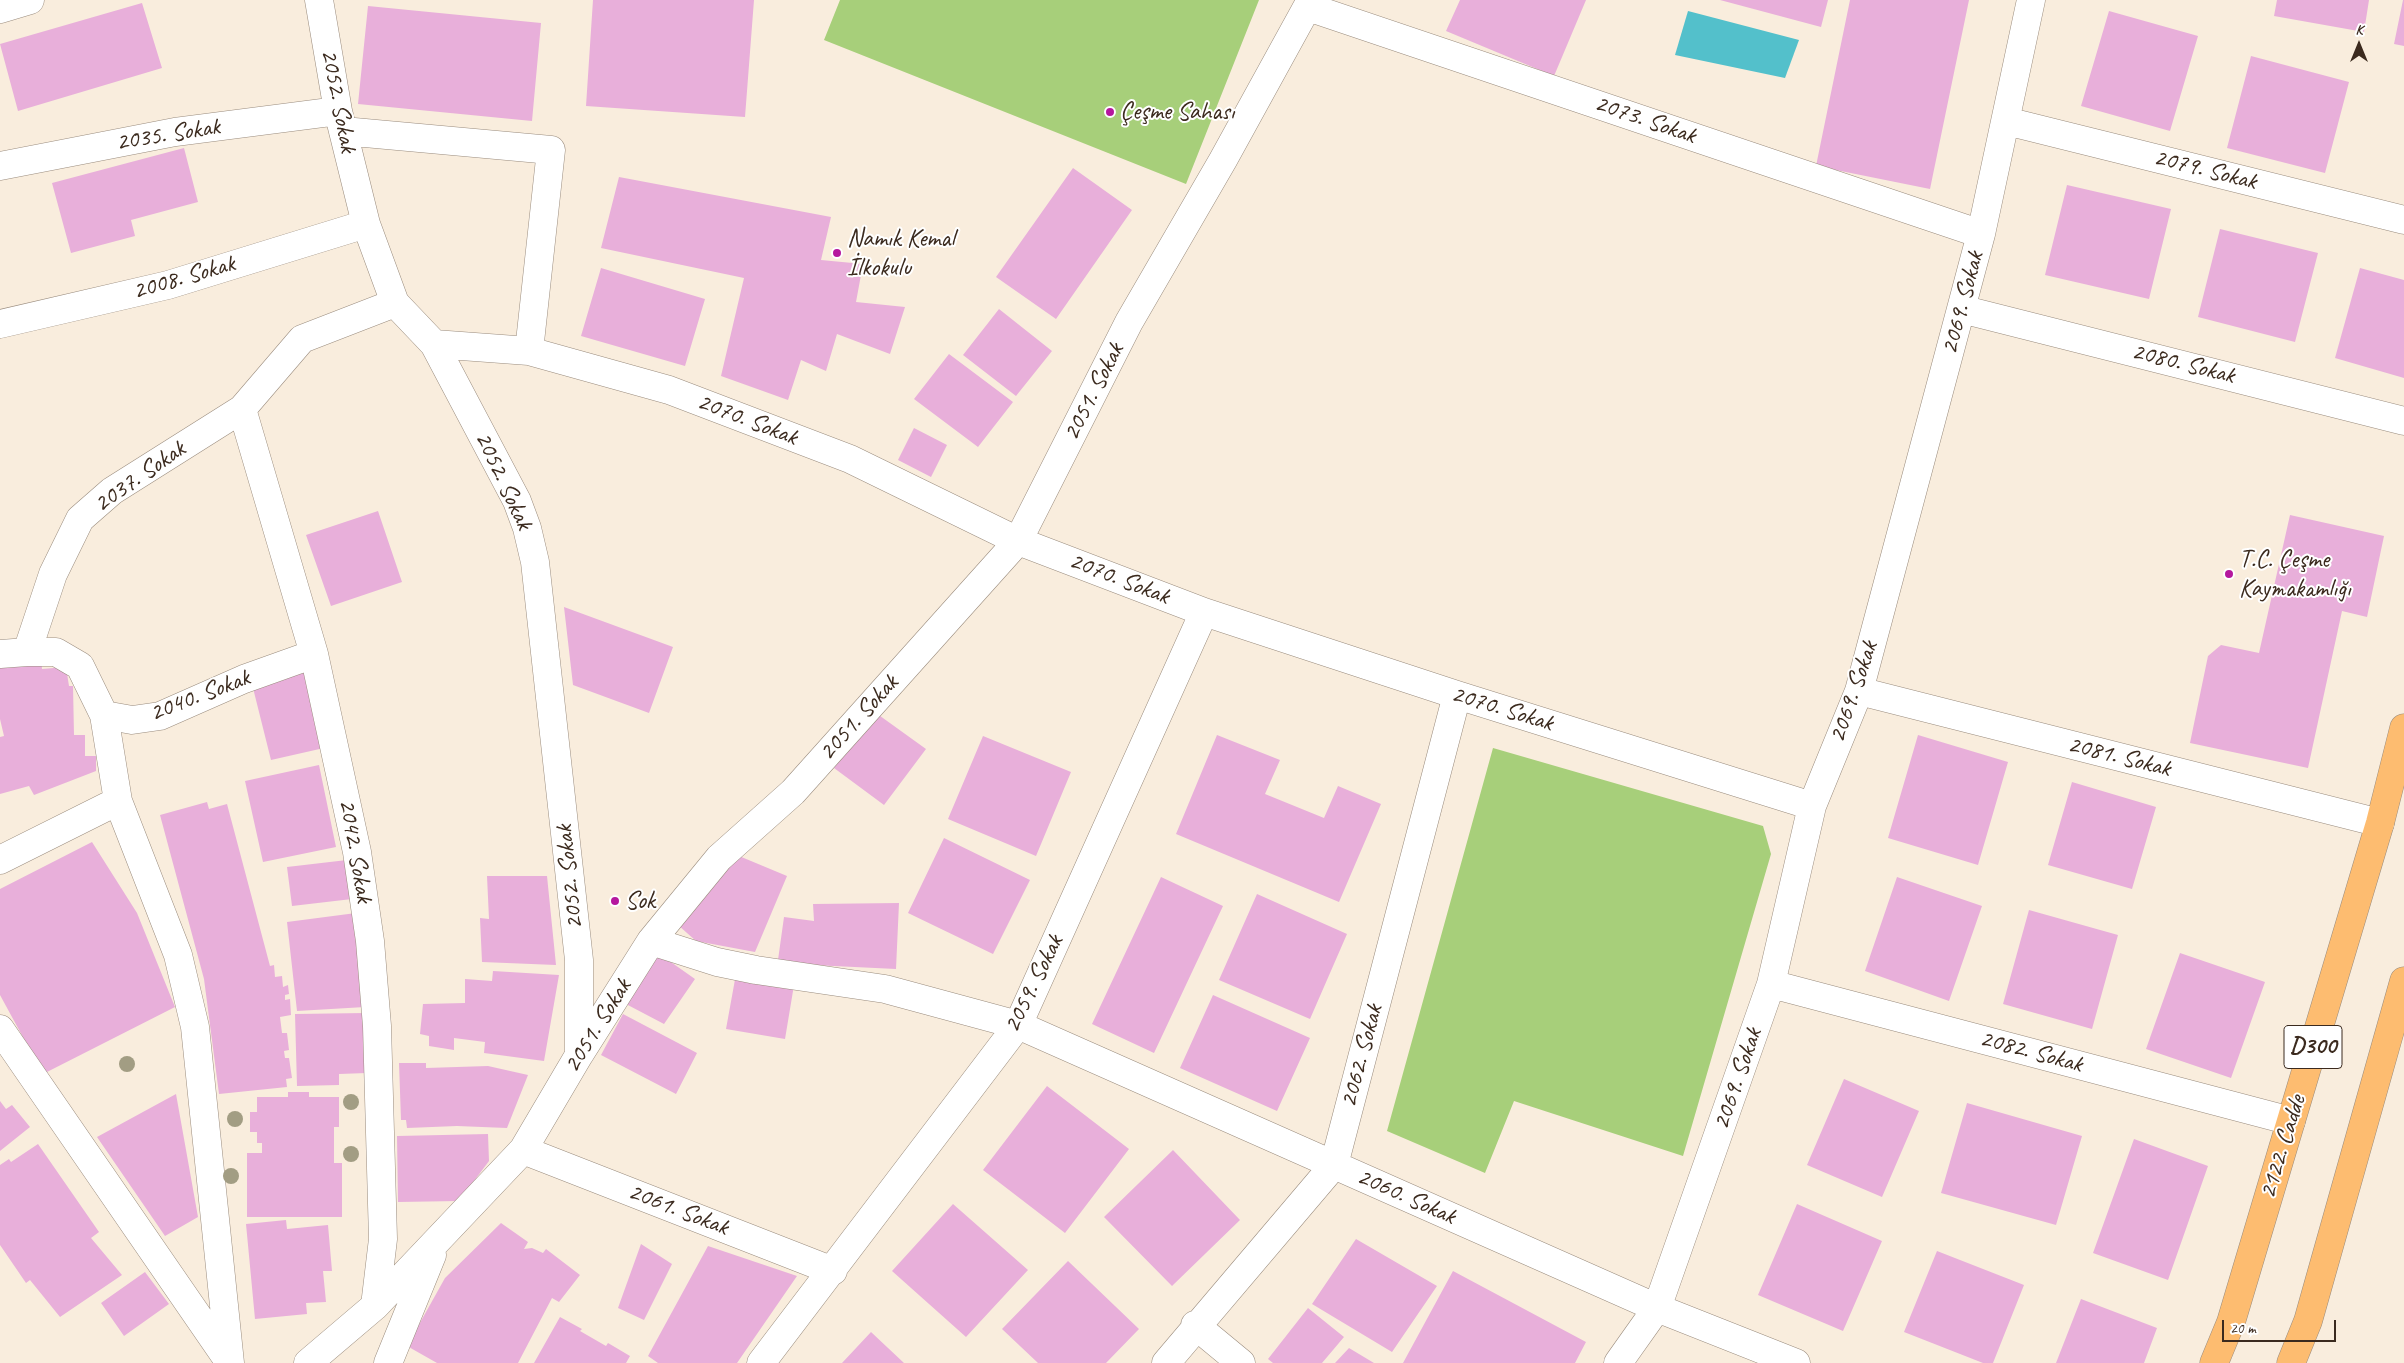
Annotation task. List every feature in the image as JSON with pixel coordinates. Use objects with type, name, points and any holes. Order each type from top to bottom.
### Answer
[{"type":"highway","name":"2122. Cadde","points":[[2214,1363],[2231,1322],[2380,823],[2404,728]]},
{"type":"highway","name":"D300","points":[[2291,1363],[2308,1321],[2404,981]]},
{"type":"street","points":[[0,9],[30,0]]},
{"type":"street","name":"2052. Sokak","points":[[319,0],[340,121],[366,224],[395,303],[434,344],[517,501],[527,528],[534,562],[579,960],[579,1055]]},
{"type":"street","name":"2069. Sokak","points":[[1618,1363],[1657,1308],[1771,984],[1812,806],[1859,691],[1981,234],[2031,0]]},
{"type":"street","name":"2073. Sokak","points":[[1310,4],[1981,234]]},
{"type":"street","name":"2051. Sokak","points":[[308,1363],[375,1306],[523,1150],[579,1055],[651,942],[719,858],[793,792],[1018,540],[1129,322],[1310,4]]},
{"type":"street","name":"2035. Sokak","points":[[0,166],[175,132],[340,121],[551,150],[529,351]]},
{"type":"street","name":"2079. Sokak","points":[[2006,121],[2404,220]]},
{"type":"street","name":"2008. Sokak","points":[[0,324],[168,285],[366,224]]},
{"type":"street","name":"2037. Sokak","points":[[27,652],[53,574],[80,519],[112,492],[242,409],[302,339],[395,303]]},
{"type":"street","name":"2080. Sokak","points":[[1961,309],[2404,420]]},
{"type":"street","name":"2070. Sokak","points":[[434,344],[529,351],[669,390],[850,459],[1018,540],[1204,612],[1457,695],[1812,806]]},
{"type":"street","name":"2042. Sokak","points":[[242,409],[314,654],[357,852],[370,951],[377,1026],[382,1239],[375,1306]]},
{"type":"street","name":"2059. Sokak","points":[[761,1363],[833,1271],[1018,1025],[1204,612]]},
{"type":"street","points":[[0,654],[56,652],[80,666],[104,715],[118,801],[178,955],[195,1027],[230,1363]]},
{"type":"street","name":"2040. Sokak","points":[[104,715],[132,720],[160,716],[244,679],[314,654]]},
{"type":"street","name":"2081. Sokak","points":[[1859,691],[2380,823]]},
{"type":"street","name":"2062. Sokak","points":[[1166,1363],[1195,1325],[1334,1164],[1457,695]]},
{"type":"street","points":[[0,860],[118,801]]},
{"type":"street","name":"2060. Sokak","points":[[651,942],[717,962],[756,970],[885,989],[1018,1025],[1657,1308],[1796,1363]]},
{"type":"street","name":"2082. Sokak","points":[[1771,984],[2290,1120]]},
{"type":"street","points":[[0,1030],[230,1363]]},
{"type":"street","name":"2061. Sokak","points":[[523,1150],[833,1271]]},
{"type":"street","points":[[388,1363],[438,1239]]},
{"type":"street","points":[[1195,1325],[1241,1363]]},
{"type":"green space","name":"Çeşme Sahası","points":[[840,0],[1259,0],[1186,184],[824,40]]},
{"type":"green space","points":[[1493,748],[1763,826],[1771,854],[1683,1156],[1514,1101],[1485,1173],[1387,1131]]},
{"type":"water","points":[[1688,11],[1799,40],[1785,78],[1675,55]]},
{"type":"building","points":[[593,0],[754,0],[745,117],[586,106]]},
{"type":"building","points":[[1460,0],[1586,0],[1554,76],[1446,31]]},
{"type":"building","points":[[1720,0],[1828,0],[1821,27]]},
{"type":"building","points":[[1850,0],[1969,0],[1930,189],[1816,166]]},
{"type":"building","points":[[2277,0],[2369,0],[2364,32],[2274,16]]},
{"type":"building","points":[[2404,0],[2404,46],[2394,44]]},
{"type":"building","points":[[142,3],[162,68],[18,111],[0,44]]},
{"type":"building","points":[[368,6],[541,23],[532,121],[358,104]]},
{"type":"building","points":[[2109,11],[2198,36],[2170,131],[2081,106]]},
{"type":"building","points":[[2251,56],[2349,82],[2325,173],[2227,148]]},
{"type":"building","points":[[184,148],[198,202],[131,220],[135,236],[71,253],[52,183]]},
{"type":"building","points":[[1073,168],[1132,210],[1056,319],[996,277]]},
{"type":"building","points":[[619,177],[831,217],[821,260],[863,264],[856,302],[905,307],[890,354],[837,334],[826,371],[801,360],[788,400],[721,376],[744,278],[601,248]]},
{"type":"building","points":[[2067,185],[2171,209],[2149,299],[2045,275]]},
{"type":"building","points":[[2220,229],[2318,253],[2295,342],[2198,317]]},
{"type":"building","points":[[601,268],[705,299],[685,366],[581,336]]},
{"type":"building","points":[[2360,268],[2404,280],[2404,378],[2335,358]]},
{"type":"building","points":[[999,309],[1052,351],[1016,396],[963,355]]},
{"type":"building","points":[[949,354],[1013,402],[978,447],[914,399]]},
{"type":"building","points":[[914,428],[947,445],[931,477],[898,460]]},
{"type":"building","points":[[378,511],[402,582],[331,606],[306,535]]},
{"type":"building","name":"T.C. Çeşme Kaymakamlığı","points":[[2290,515],[2384,536],[2367,617],[2342,611],[2308,768],[2190,743],[2208,656],[2221,645],[2259,653]]},
{"type":"building","points":[[564,607],[673,647],[649,713],[573,685]]},
{"type":"building","points":[[41,657],[42,669],[66,667],[69,686],[73,686],[74,735],[85,735],[85,756],[96,756],[96,771],[34,795],[29,786],[0,794],[0,737],[4,736],[0,719],[0,659]]},
{"type":"building","points":[[305,671],[324,748],[271,760],[252,684]]},
{"type":"building","points":[[876,713],[926,749],[884,805],[834,768]]},
{"type":"building","points":[[1217,735],[1280,760],[1265,794],[1324,818],[1338,786],[1381,804],[1339,902],[1176,834]]},
{"type":"building","points":[[1918,735],[2008,762],[1978,865],[1888,838]]},
{"type":"building","points":[[983,736],[1071,772],[1036,856],[948,819]]},
{"type":"building","points":[[319,765],[336,847],[263,862],[245,781]]},
{"type":"building","points":[[2072,782],[2156,807],[2132,889],[2048,865]]},
{"type":"building","points":[[207,802],[209,809],[227,804],[270,966],[274,965],[275,977],[282,976],[283,987],[288,985],[289,994],[285,995],[285,1000],[290,999],[291,1015],[280,1017],[282,1033],[287,1033],[289,1050],[284,1051],[285,1058],[289,1058],[292,1078],[286,1079],[287,1087],[219,1094],[204,979],[160,815]]},
{"type":"building","points":[[944,838],[1030,880],[993,954],[908,913]]},
{"type":"building","points":[[92,842],[137,913],[175,1007],[43,1074],[0,995],[0,889]]},
{"type":"building","points":[[739,856],[787,876],[755,952],[696,941],[678,925]]},
{"type":"building","points":[[347,860],[352,899],[292,906],[287,867]]},
{"type":"building","points":[[487,876],[547,876],[556,965],[482,962],[480,918],[489,919]]},
{"type":"building","points":[[1161,877],[1223,906],[1154,1053],[1092,1024]]},
{"type":"building","points":[[1897,877],[1982,906],[1949,1001],[1865,971]]},
{"type":"building","points":[[1257,894],[1347,934],[1310,1019],[1219,980]]},
{"type":"building","points":[[899,903],[896,969],[813,965],[778,960],[784,917],[814,921],[813,904]]},
{"type":"building","points":[[2029,910],[2118,935],[2092,1029],[2003,1004]]},
{"type":"building","points":[[356,913],[365,1007],[297,1011],[287,922]]},
{"type":"building","points":[[658,953],[695,979],[664,1024],[624,1003]]},
{"type":"building","points":[[2180,953],[2265,982],[2231,1078],[2146,1049]]},
{"type":"building","points":[[493,971],[559,975],[544,1061],[484,1053],[485,1042],[454,1038],[454,1050],[429,1046],[429,1036],[420,1034],[423,1004],[465,1003],[465,979],[492,981]]},
{"type":"building","points":[[736,974],[794,985],[785,1039],[726,1029]]},
{"type":"building","points":[[1213,995],[1310,1038],[1277,1111],[1180,1068]]},
{"type":"building","points":[[366,1013],[367,1073],[339,1074],[339,1085],[297,1086],[295,1014]]},
{"type":"building","points":[[623,1014],[697,1053],[676,1094],[601,1055]]},
{"type":"building","points":[[399,1063],[426,1063],[426,1068],[488,1066],[528,1075],[507,1128],[457,1126],[407,1128],[406,1120],[401,1120]]},
{"type":"building","points":[[1844,1079],[1919,1111],[1882,1197],[1807,1165]]},
{"type":"building","points":[[1047,1086],[1129,1149],[1065,1233],[983,1170]]},
{"type":"building","points":[[288,1092],[309,1092],[309,1097],[339,1097],[339,1127],[334,1127],[334,1163],[342,1163],[342,1217],[247,1217],[247,1153],[262,1153],[262,1143],[257,1143],[257,1132],[250,1132],[250,1112],[257,1112],[257,1097],[288,1097]]},
{"type":"building","points":[[176,1094],[198,1217],[165,1236],[97,1137]]},
{"type":"building","points":[[0,1101],[6,1109],[12,1105],[30,1127],[0,1151]]},
{"type":"building","points":[[1967,1103],[2082,1136],[2056,1225],[1941,1193]]},
{"type":"building","points":[[488,1134],[489,1161],[459,1201],[398,1202],[397,1136]]},
{"type":"building","points":[[2134,1139],[2208,1166],[2168,1280],[2093,1253]]},
{"type":"building","points":[[38,1144],[99,1232],[91,1238],[122,1275],[60,1317],[30,1280],[26,1283],[0,1245],[0,1165],[9,1159],[11,1162]]},
{"type":"building","points":[[1173,1150],[1240,1220],[1172,1286],[1104,1217]]},
{"type":"building","points":[[953,1204],[1028,1270],[966,1337],[892,1271]]},
{"type":"building","points":[[1797,1204],[1882,1241],[1843,1331],[1758,1295]]},
{"type":"building","points":[[286,1220],[287,1229],[328,1225],[332,1271],[323,1271],[326,1302],[306,1303],[307,1314],[255,1319],[246,1224]]},
{"type":"building","points":[[501,1223],[528,1242],[524,1249],[532,1248],[543,1253],[546,1249],[580,1275],[559,1302],[552,1298],[518,1363],[437,1363],[407,1346],[445,1278]]},
{"type":"building","points":[[1356,1239],[1437,1286],[1392,1352],[1312,1304]]},
{"type":"building","points":[[641,1244],[672,1264],[644,1320],[618,1308]]},
{"type":"building","points":[[708,1246],[797,1276],[737,1363],[658,1363],[648,1356]]},
{"type":"building","points":[[1937,1251],[2024,1285],[1993,1363],[1983,1363],[1904,1332]]},
{"type":"building","points":[[1068,1261],[1139,1329],[1106,1363],[1038,1363],[1002,1329]]},
{"type":"building","points":[[1453,1271],[1586,1342],[1575,1363],[1403,1363]]},
{"type":"building","points":[[145,1272],[169,1304],[124,1336],[101,1303]]},
{"type":"building","points":[[2081,1299],[2157,1328],[2144,1363],[2056,1363]]},
{"type":"building","points":[[1308,1308],[1344,1337],[1322,1363],[1273,1363],[1268,1359]]},
{"type":"building","points":[[560,1317],[582,1329],[580,1331],[606,1346],[608,1343],[630,1356],[626,1363],[534,1363]]},
{"type":"building","points":[[871,1332],[904,1363],[842,1363]]},
{"type":"building","points":[[1349,1348],[1374,1363],[1335,1363]]},
{"type":"place","name":"Çeşme Sahası","points":[[1110,112]]},
{"type":"place","name":"Namık Kemal İlkokulu","points":[[837,253]]},
{"type":"place","name":"T.C. Çeşme Kaymakamlığı","points":[[2229,574]]},
{"type":"place","name":"Sok","points":[[615,901]]}]
